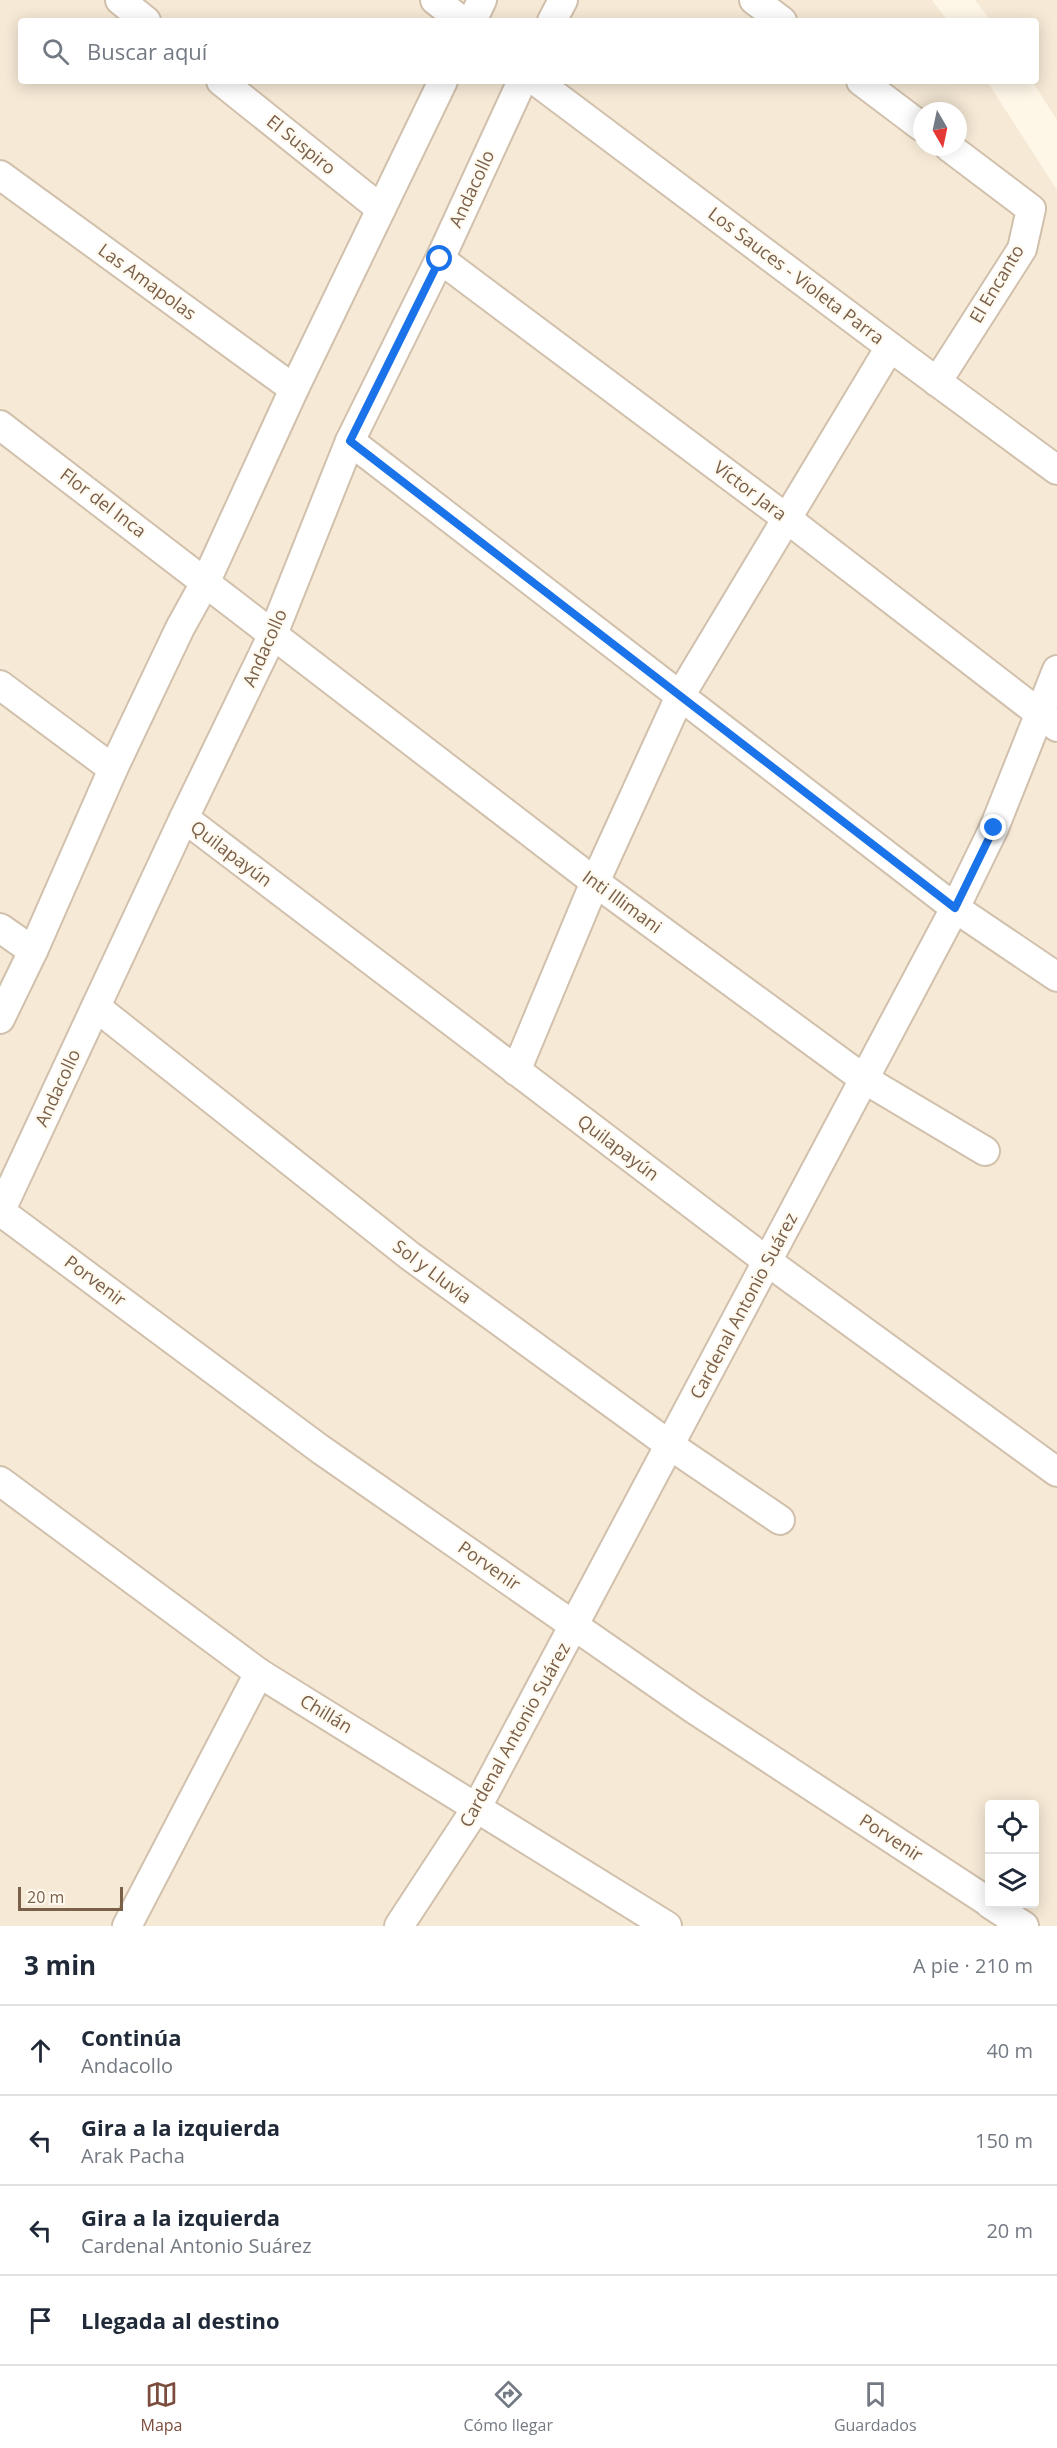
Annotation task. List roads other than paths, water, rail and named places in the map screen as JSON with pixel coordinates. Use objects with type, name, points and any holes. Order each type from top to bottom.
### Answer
[{"type":"street","points":[[120,0],[142,18]]},
{"type":"street","points":[[435,0],[458,18]]},
{"type":"street","points":[[473,18],[482,0]]},
{"type":"street","points":[[554,18],[563,0]]},
{"type":"street","points":[[754,0],[778,18]]},
{"type":"street","name":"El Suspiro","points":[[225,84],[381,209]]},
{"type":"street","points":[[0,1019],[33,951],[112,770],[180,628],[206,581],[294,389],[442,84]]},
{"type":"street","name":"Andacollo","points":[[0,1212],[184,818],[273,634],[350,441],[440,259],[521,84]]},
{"type":"street","name":"Los Sauces - Violeta Parra","points":[[540,84],[1057,470]]},
{"type":"street","points":[[865,84],[913,120]]},
{"type":"street","name":"El Encanto","points":[[937,382],[1022,249],[1031,209],[961,156]]},
{"type":"street","name":"Las Amapolas","points":[[0,175],[294,389]]},
{"type":"street","name":"Víctor Jara","points":[[440,259],[786,518],[1048,720]]},
{"type":"street","points":[[516,1071],[594,882],[680,696],[890,347]]},
{"type":"street","name":"Flor del Inca","points":[[0,425],[273,634]]},
{"type":"street","points":[[350,441],[955,908],[1057,977]]},
{"type":"street","name":"Inti Illimani","points":[[273,634],[594,882],[864,1079],[985,1151]]},
{"type":"street","name":"Cardenal Antonio Suárez","points":[[399,1926],[477,1807],[671,1446],[955,908],[1048,720],[1057,670]]},
{"type":"street","points":[[0,685],[112,770]]},
{"type":"street","name":"Quilapayún","points":[[184,818],[767,1261],[1057,1472]]},
{"type":"street","points":[[0,928],[33,951]]},
{"type":"street","name":"Sol y Lluvia","points":[[96,1007],[410,1257],[671,1446],[780,1520]]},
{"type":"street","name":"Porvenir","points":[[0,1212],[320,1449],[694,1709],[985,1900]]},
{"type":"street","name":"Chillán","points":[[0,1481],[259,1673],[477,1807],[653,1922]]},
{"type":"street","points":[[128,1926],[259,1673]]},
{"type":"street","name":"Porvenir","points":[[997,1908],[1024,1926]]}]
